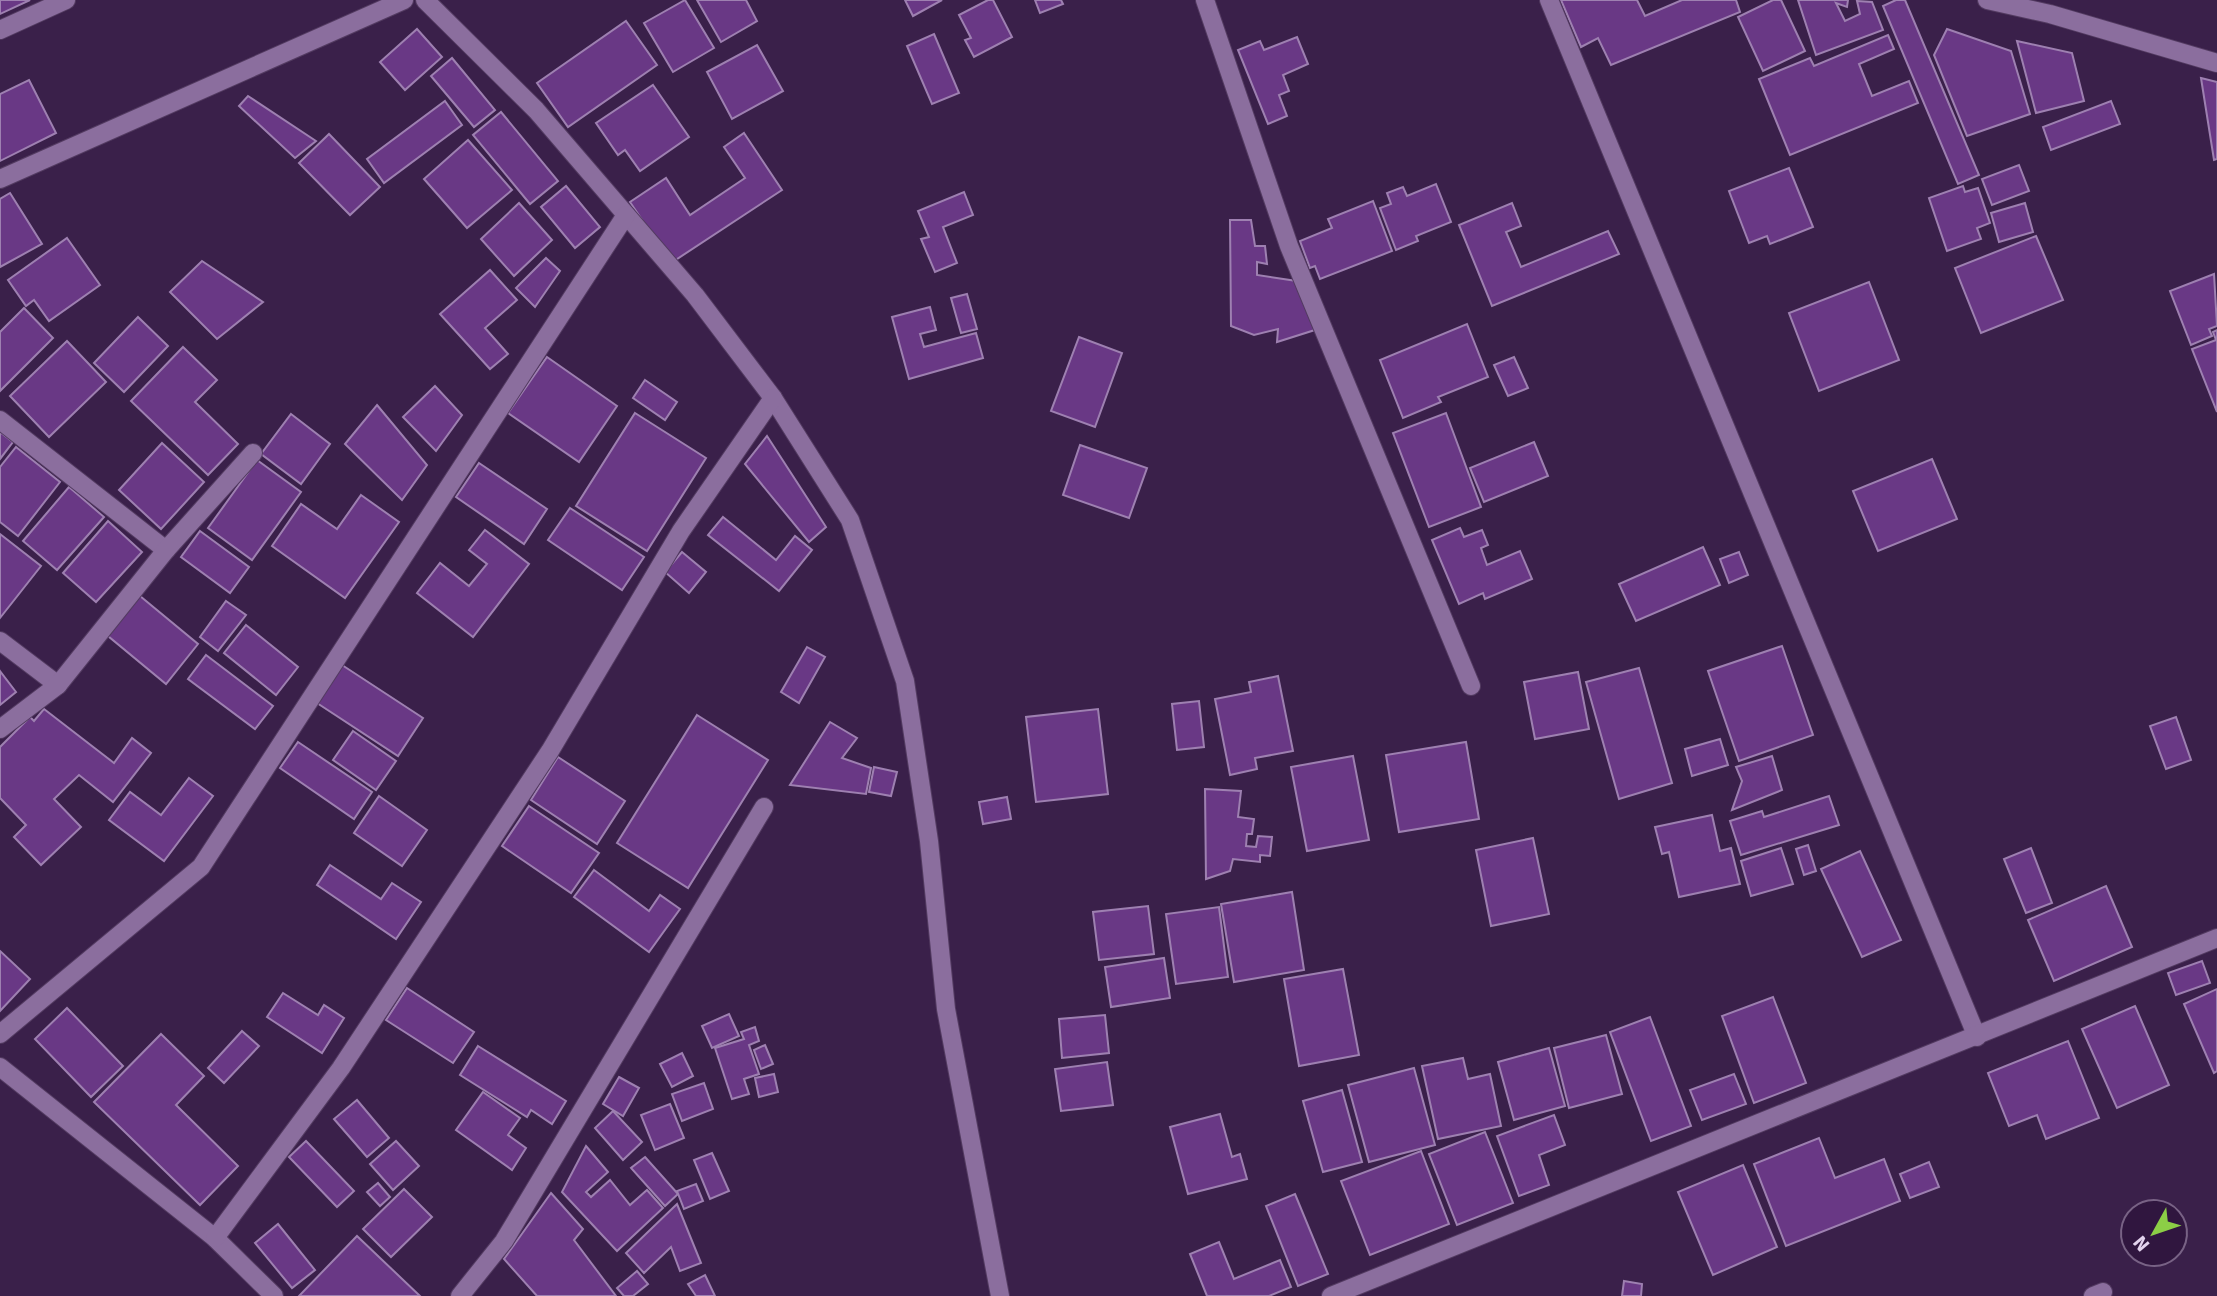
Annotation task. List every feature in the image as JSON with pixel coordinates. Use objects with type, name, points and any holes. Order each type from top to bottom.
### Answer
[{"type":"street","points":[[0,30],[66,0]]},
{"type":"street","points":[[0,179],[404,0]]},
{"type":"street","points":[[425,0],[536,110],[695,295],[773,398],[850,520],[905,681],[929,841],[946,1009],[1000,1296]]},
{"type":"street","points":[[1205,0],[1289,246],[1471,686]]},
{"type":"street","points":[[1549,0],[1977,1037]]},
{"type":"street","points":[[1987,0],[2051,7],[2217,63]]},
{"type":"street","points":[[0,1034],[201,867],[626,215]]},
{"type":"street","points":[[215,1238],[348,1056],[550,751],[681,531],[773,398]]},
{"type":"street","points":[[0,420],[166,550]]},
{"type":"street","points":[[0,729],[58,685],[166,550],[253,453]]},
{"type":"street","points":[[0,641],[58,685]]},
{"type":"street","points":[[460,1296],[504,1241],[764,807]]},
{"type":"street","points":[[1331,1296],[2217,938]]},
{"type":"street","points":[[0,1067],[215,1238],[274,1296]]},
{"type":"building","points":[[0,0],[30,0],[0,14]]},
{"type":"building","points":[[685,0],[714,48],[673,72],[644,23]]},
{"type":"building","points":[[697,0],[746,0],[757,21],[721,42]]},
{"type":"building","points":[[905,0],[942,0],[913,16]]},
{"type":"building","points":[[993,0],[1012,37],[974,57],[965,40],[971,38],[959,15]]},
{"type":"building","points":[[1035,0],[1061,0],[1063,4],[1040,13]]},
{"type":"building","points":[[1561,0],[1637,0],[1645,16],[1682,0],[1736,0],[1740,12],[1611,65],[1598,38],[1581,47]]},
{"type":"building","points":[[1773,0],[1781,0],[1805,51],[1763,71],[1738,17]]},
{"type":"building","points":[[1798,0],[1848,0],[1847,7],[1836,3],[1845,21],[1860,14],[1857,1],[1872,2],[1883,30],[1816,55]]},
{"type":"building","points":[[1896,0],[1905,0],[1979,175],[1958,184],[1883,6]]},
{"type":"building","points":[[626,21],[657,65],[568,127],[537,83]]},
{"type":"building","points":[[417,29],[442,57],[405,90],[380,62]]},
{"type":"building","points":[[1947,29],[2011,51],[2030,114],[1967,136],[1934,55]]},
{"type":"building","points":[[934,34],[959,93],[932,104],[907,46]]},
{"type":"building","points":[[1888,35],[1894,49],[1859,64],[1872,96],[1909,81],[1918,103],[1790,155],[1759,79],[1810,58],[1814,66]]},
{"type":"building","points":[[1297,37],[1308,64],[1283,75],[1289,91],[1279,95],[1287,116],[1268,124],[1238,50],[1260,41],[1264,50]]},
{"type":"building","points":[[2017,41],[2072,53],[2084,101],[2036,113]]},
{"type":"building","points":[[757,45],[783,91],[732,119],[707,72]]},
{"type":"building","points":[[452,58],[495,110],[474,127],[431,76]]},
{"type":"building","points":[[2201,78],[2217,82],[2217,159],[2214,160]]},
{"type":"building","points":[[29,80],[56,133],[0,161],[0,94]]},
{"type":"building","points":[[653,85],[689,137],[640,171],[625,150],[618,155],[596,123]]},
{"type":"building","points":[[248,96],[316,141],[295,158],[239,106]]},
{"type":"building","points":[[445,101],[462,125],[384,183],[367,159]]},
{"type":"building","points":[[2111,101],[2120,124],[2051,150],[2043,127]]},
{"type":"building","points":[[501,112],[558,181],[530,204],[473,135]]},
{"type":"building","points":[[744,133],[782,190],[671,263],[630,202],[666,178],[690,215],[745,178],[724,147]]},
{"type":"building","points":[[329,134],[380,187],[350,215],[299,163]]},
{"type":"building","points":[[468,140],[512,190],[467,228],[424,179]]},
{"type":"building","points":[[2019,165],[2029,191],[1992,205],[1982,179]]},
{"type":"building","points":[[1789,168],[1813,227],[1770,244],[1767,236],[1749,243],[1729,191]]},
{"type":"building","points":[[1436,184],[1451,222],[1416,236],[1418,241],[1396,250],[1380,208],[1391,204],[1387,193],[1403,187],[1407,196]]},
{"type":"building","points":[[566,186],[600,227],[575,248],[541,207]]},
{"type":"building","points":[[1963,186],[1965,192],[1978,188],[1990,223],[1977,228],[1981,239],[1947,251],[1929,198]]},
{"type":"building","points":[[964,192],[973,215],[943,227],[957,263],[935,272],[921,239],[929,237],[918,211]]},
{"type":"building","points":[[10,193],[42,244],[0,267],[0,199]]},
{"type":"building","points":[[1373,201],[1392,251],[1320,279],[1315,266],[1310,268],[1300,241],[1332,228],[1328,219]]},
{"type":"building","points":[[519,203],[552,240],[514,276],[481,239]]},
{"type":"building","points":[[1512,203],[1521,226],[1506,232],[1521,267],[1608,231],[1619,254],[1492,306],[1459,225]]},
{"type":"building","points":[[2025,203],[2033,232],[1999,242],[1991,213]]},
{"type":"building","points":[[1230,220],[1251,220],[1255,246],[1265,246],[1267,264],[1257,262],[1257,275],[1303,282],[1318,329],[1277,342],[1278,329],[1254,335],[1231,326]]},
{"type":"building","points":[[2036,236],[2063,300],[1981,333],[1955,268]]},
{"type":"building","points":[[67,238],[100,285],[49,321],[34,300],[26,306],[8,280]]},
{"type":"building","points":[[546,258],[560,271],[535,307],[516,288]]},
{"type":"building","points":[[202,261],[263,302],[217,339],[170,292]]},
{"type":"building","points":[[490,270],[517,300],[485,328],[508,354],[490,369],[440,314]]},
{"type":"building","points":[[2214,274],[2217,326],[2209,329],[2212,336],[2191,345],[2170,291]]},
{"type":"building","points":[[1869,282],[1899,360],[1819,391],[1789,313]]},
{"type":"building","points":[[967,294],[977,329],[961,333],[951,298]]},
{"type":"building","points":[[930,307],[936,330],[920,334],[924,347],[976,333],[983,358],[909,379],[892,317]]},
{"type":"building","points":[[24,308],[53,338],[0,391],[0,332]]},
{"type":"building","points":[[138,317],[168,346],[124,392],[94,363]]},
{"type":"building","points":[[1467,324],[1488,377],[1438,397],[1441,402],[1403,418],[1380,360]]},
{"type":"building","points":[[2217,330],[2217,412],[2192,349],[2216,340],[2213,332]]},
{"type":"building","points":[[1079,337],[1122,353],[1095,427],[1051,411]]},
{"type":"building","points":[[67,341],[106,382],[49,437],[10,396]]},
{"type":"building","points":[[183,347],[217,380],[195,402],[238,444],[208,475],[131,401]]},
{"type":"building","points":[[547,357],[617,406],[579,462],[508,413]]},
{"type":"building","points":[[1514,357],[1528,388],[1508,396],[1494,365]]},
{"type":"building","points":[[645,380],[677,402],[665,420],[633,398]]},
{"type":"building","points":[[435,386],[462,415],[436,451],[403,417]]},
{"type":"building","points":[[377,405],[427,465],[402,500],[345,444]]},
{"type":"building","points":[[635,413],[706,458],[647,551],[576,506]]},
{"type":"building","points":[[1446,413],[1481,507],[1429,527],[1393,433]]},
{"type":"building","points":[[291,414],[330,444],[301,484],[261,454]]},
{"type":"building","points":[[0,432],[13,442],[0,459]]},
{"type":"building","points":[[767,436],[826,527],[809,542],[745,464]]},
{"type":"building","points":[[1534,442],[1548,476],[1484,502],[1470,468]]},
{"type":"building","points":[[162,443],[204,482],[161,529],[119,490]]},
{"type":"building","points":[[1080,445],[1147,468],[1129,518],[1063,495]]},
{"type":"building","points":[[16,447],[60,482],[18,536],[0,522],[0,467]]},
{"type":"building","points":[[1932,459],[1957,519],[1878,551],[1853,491]]},
{"type":"building","points":[[257,460],[301,492],[252,560],[208,528]]},
{"type":"building","points":[[479,463],[547,509],[524,544],[456,497]]},
{"type":"building","points":[[69,487],[104,517],[57,570],[23,541]]},
{"type":"building","points":[[361,495],[399,522],[345,598],[272,546],[301,504],[337,529]]},
{"type":"building","points":[[570,508],[644,557],[622,590],[548,540]]},
{"type":"building","points":[[723,517],[776,560],[795,536],[812,550],[779,591],[708,535]]},
{"type":"building","points":[[108,521],[142,552],[96,602],[63,573]]},
{"type":"building","points":[[1460,528],[1464,537],[1482,530],[1488,545],[1481,548],[1487,565],[1520,551],[1532,579],[1485,599],[1483,593],[1459,604],[1432,540]]},
{"type":"building","points":[[485,530],[529,564],[473,637],[417,593],[440,563],[469,586],[487,564],[469,550]]},
{"type":"building","points":[[200,531],[249,567],[230,593],[181,557]]},
{"type":"building","points":[[0,534],[41,566],[0,618]]},
{"type":"building","points":[[1703,547],[1720,585],[1636,621],[1619,584]]},
{"type":"building","points":[[682,552],[706,572],[689,593],[665,572]]},
{"type":"building","points":[[1739,552],[1748,575],[1729,583],[1720,559]]},
{"type":"building","points":[[140,596],[198,644],[166,684],[108,636]]},
{"type":"building","points":[[226,601],[246,615],[218,651],[200,637]]},
{"type":"building","points":[[246,625],[298,667],[276,695],[224,653]]},
{"type":"building","points":[[1782,646],[1813,735],[1739,761],[1708,671]]},
{"type":"building","points":[[807,647],[825,657],[799,703],[781,692]]},
{"type":"building","points":[[206,655],[273,706],[255,729],[188,679]]},
{"type":"building","points":[[342,665],[423,718],[398,756],[317,703]]},
{"type":"building","points":[[1639,668],[1672,783],[1619,799],[1586,682]]},
{"type":"building","points":[[0,671],[16,692],[0,705]]},
{"type":"building","points":[[1578,672],[1589,729],[1535,739],[1524,682]]},
{"type":"building","points":[[1278,676],[1293,751],[1255,758],[1257,769],[1230,775],[1215,699],[1251,692],[1249,682]]},
{"type":"building","points":[[1199,701],[1204,747],[1177,750],[1172,704]]},
{"type":"building","points":[[44,709],[114,763],[132,738],[151,753],[113,802],[79,775],[54,799],[81,827],[41,865],[14,837],[26,825],[0,798],[0,747],[30,717],[34,721]]},
{"type":"building","points":[[1098,709],[1108,794],[1036,802],[1026,717]]},
{"type":"building","points":[[697,715],[768,760],[688,888],[617,843]]},
{"type":"building","points":[[2176,717],[2191,760],[2166,769],[2150,726]]},
{"type":"building","points":[[830,722],[857,738],[842,758],[871,768],[866,794],[790,785]]},
{"type":"building","points":[[353,731],[396,761],[376,790],[333,760]]},
{"type":"building","points":[[1720,739],[1728,765],[1692,776],[1685,749]]},
{"type":"building","points":[[298,742],[372,792],[354,819],[280,768]]},
{"type":"building","points":[[1466,742],[1479,819],[1399,832],[1386,755]]},
{"type":"building","points":[[1353,756],[1369,840],[1307,851],[1291,767]]},
{"type":"building","points":[[1772,756],[1782,790],[1732,810],[1742,781],[1736,767]]},
{"type":"building","points":[[558,757],[625,801],[597,844],[531,800]]},
{"type":"building","points":[[874,767],[897,772],[891,796],[869,792]]},
{"type":"building","points":[[189,778],[213,796],[164,861],[109,820],[130,792],[161,815]]},
{"type":"building","points":[[1205,789],[1241,791],[1238,817],[1254,819],[1252,834],[1247,834],[1246,846],[1256,847],[1258,836],[1272,837],[1270,856],[1260,855],[1260,862],[1233,859],[1230,871],[1206,879]]},
{"type":"building","points":[[379,796],[427,830],[402,866],[354,833]]},
{"type":"building","points":[[1829,796],[1839,825],[1741,855],[1730,821],[1762,811],[1764,817]]},
{"type":"building","points":[[1007,797],[1011,819],[983,824],[979,802]]},
{"type":"building","points":[[529,806],[599,853],[571,893],[502,846]]},
{"type":"building","points":[[1712,815],[1720,851],[1731,848],[1740,884],[1679,897],[1669,852],[1662,854],[1655,827]]},
{"type":"building","points":[[1533,838],[1549,914],[1491,926],[1476,850]]},
{"type":"building","points":[[1808,845],[1816,871],[1804,875],[1796,849]]},
{"type":"building","points":[[1781,848],[1793,884],[1751,896],[1741,861]]},
{"type":"building","points":[[2031,848],[2052,903],[2026,913],[2004,859]]},
{"type":"building","points":[[1860,851],[1901,940],[1862,957],[1821,869]]},
{"type":"building","points":[[330,865],[381,899],[392,883],[421,902],[396,939],[317,885]]},
{"type":"building","points":[[594,870],[649,911],[660,895],[680,909],[649,952],[574,897]]},
{"type":"building","points":[[2106,886],[2132,947],[2054,981],[2028,920]]},
{"type":"building","points":[[1292,892],[1304,970],[1234,982],[1221,904]]},
{"type":"building","points":[[1148,906],[1154,954],[1099,960],[1093,912]]},
{"type":"building","points":[[1219,907],[1228,977],[1176,984],[1166,914]]},
{"type":"building","points":[[0,951],[30,979],[0,1011]]},
{"type":"building","points":[[1164,958],[1170,998],[1111,1007],[1105,967]]},
{"type":"building","points":[[2202,961],[2210,983],[2176,995],[2168,973]]},
{"type":"building","points":[[1343,969],[1359,1055],[1299,1066],[1284,979]]},
{"type":"building","points":[[407,988],[474,1032],[453,1063],[386,1020]]},
{"type":"building","points":[[2217,989],[2217,1071],[2214,1073],[2184,1004]]},
{"type":"building","points":[[283,993],[318,1015],[324,1005],[344,1018],[322,1053],[267,1017]]},
{"type":"building","points":[[1773,997],[1806,1083],[1754,1103],[1722,1016]]},
{"type":"building","points":[[2135,1006],[2169,1085],[2117,1108],[2082,1029]]},
{"type":"building","points":[[67,1008],[123,1066],[91,1097],[35,1039]]},
{"type":"building","points":[[729,1014],[739,1036],[712,1048],[702,1026]]},
{"type":"building","points":[[1105,1015],[1109,1053],[1062,1058],[1059,1019]]},
{"type":"building","points":[[1650,1017],[1691,1126],[1651,1141],[1610,1032]]},
{"type":"building","points":[[755,1027],[759,1041],[749,1045],[759,1074],[744,1079],[749,1094],[732,1099],[715,1048],[744,1039],[741,1032]]},
{"type":"building","points":[[242,1031],[259,1046],[224,1083],[208,1068]]},
{"type":"building","points":[[161,1034],[204,1076],[176,1105],[238,1166],[200,1205],[94,1102]]},
{"type":"building","points":[[1606,1035],[1622,1094],[1569,1108],[1554,1048]]},
{"type":"building","points":[[2068,1041],[2099,1118],[2046,1139],[2037,1115],[2009,1126],[1988,1073]]},
{"type":"building","points":[[765,1045],[773,1064],[761,1069],[754,1050]]},
{"type":"building","points":[[478,1046],[566,1101],[552,1124],[531,1110],[527,1117],[460,1075]]},
{"type":"building","points":[[1549,1048],[1565,1106],[1514,1120],[1498,1062]]},
{"type":"building","points":[[682,1053],[693,1076],[672,1087],[660,1064]]},
{"type":"building","points":[[1463,1058],[1468,1079],[1490,1074],[1501,1126],[1438,1139],[1422,1066]]},
{"type":"building","points":[[1107,1062],[1113,1105],[1061,1111],[1055,1069]]},
{"type":"building","points":[[1414,1068],[1435,1145],[1369,1162],[1348,1085]]},
{"type":"building","points":[[774,1074],[778,1092],[759,1097],[755,1078]]},
{"type":"building","points":[[1734,1074],[1746,1104],[1702,1120],[1690,1090]]},
{"type":"building","points":[[619,1077],[639,1088],[623,1116],[603,1104]]},
{"type":"building","points":[[704,1083],[713,1109],[682,1121],[672,1094]]},
{"type":"building","points":[[1342,1090],[1362,1162],[1323,1172],[1303,1101]]},
{"type":"building","points":[[483,1092],[520,1118],[508,1135],[526,1148],[512,1170],[456,1130]]},
{"type":"building","points":[[357,1100],[389,1138],[367,1157],[334,1119]]},
{"type":"building","points":[[670,1104],[684,1138],[655,1150],[641,1115]]},
{"type":"building","points":[[613,1111],[642,1142],[623,1160],[595,1128]]},
{"type":"building","points":[[1220,1114],[1232,1157],[1240,1154],[1247,1179],[1188,1194],[1170,1127]]},
{"type":"building","points":[[1554,1115],[1565,1145],[1539,1155],[1549,1185],[1519,1196],[1497,1136]]},
{"type":"building","points":[[1485,1132],[1513,1203],[1457,1225],[1429,1154]]},
{"type":"building","points":[[1819,1138],[1835,1178],[1884,1159],[1900,1201],[1786,1246],[1754,1164]]},
{"type":"building","points":[[306,1141],[354,1191],[337,1207],[289,1157]]},
{"type":"building","points":[[396,1141],[419,1166],[393,1190],[370,1164]]},
{"type":"building","points":[[586,1146],[608,1172],[586,1192],[591,1197],[610,1180],[630,1205],[647,1190],[663,1208],[617,1251],[562,1192]]},
{"type":"building","points":[[1421,1151],[1449,1224],[1370,1255],[1341,1181]]},
{"type":"building","points":[[712,1153],[729,1191],[710,1199],[694,1160]]},
{"type":"building","points":[[645,1157],[678,1194],[665,1206],[631,1168]]},
{"type":"building","points":[[1929,1162],[1939,1187],[1910,1198],[1900,1174]]},
{"type":"building","points":[[1743,1165],[1777,1247],[1713,1275],[1678,1192]]},
{"type":"building","points":[[378,1183],[390,1197],[380,1206],[367,1192]]},
{"type":"building","points":[[696,1184],[703,1201],[684,1209],[677,1191]]},
{"type":"building","points":[[404,1189],[432,1217],[391,1257],[363,1229]]},
{"type":"building","points":[[551,1193],[583,1229],[574,1240],[616,1296],[537,1296],[504,1259]]},
{"type":"building","points":[[1295,1194],[1328,1274],[1298,1286],[1266,1206]]},
{"type":"building","points":[[677,1204],[701,1263],[680,1271],[671,1247],[644,1273],[626,1253]]},
{"type":"building","points":[[278,1224],[315,1270],[292,1288],[255,1243]]},
{"type":"building","points":[[357,1236],[420,1296],[299,1296]]},
{"type":"building","points":[[1219,1242],[1234,1279],[1280,1260],[1291,1287],[1269,1296],[1207,1296],[1190,1254]]},
{"type":"building","points":[[637,1271],[648,1284],[633,1296],[624,1296],[617,1288]]},
{"type":"building","points":[[705,1275],[715,1296],[696,1296],[688,1284]]},
{"type":"building","points":[[1624,1281],[1642,1284],[1641,1296],[1622,1296]]}]
